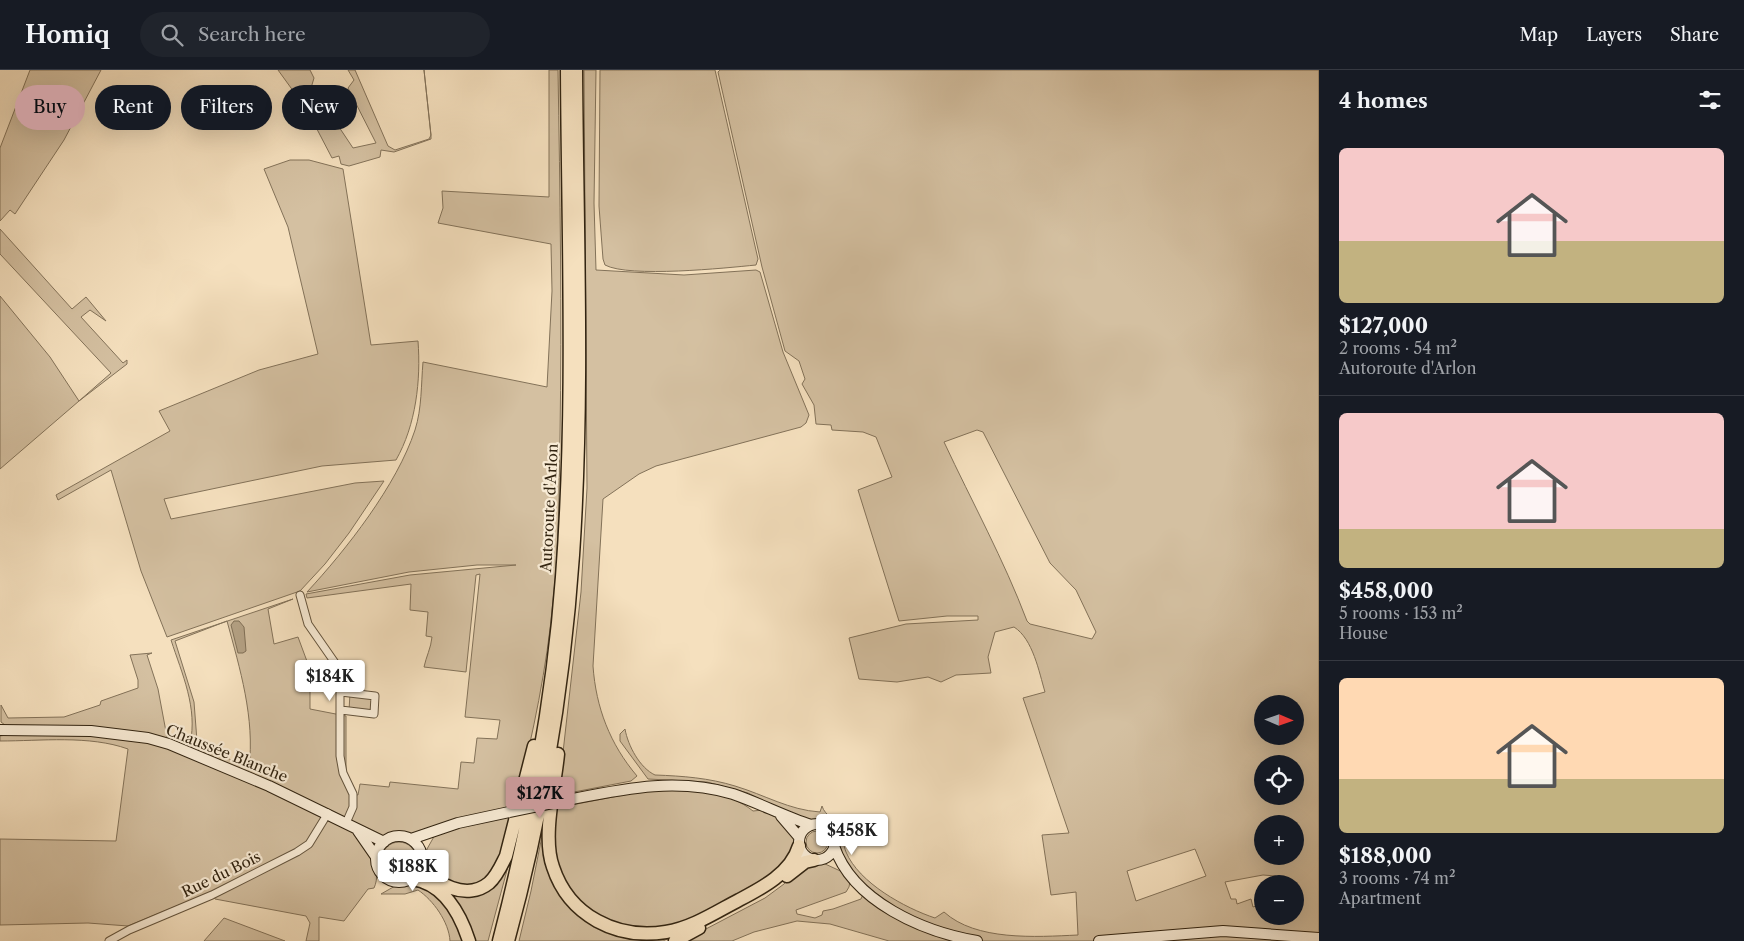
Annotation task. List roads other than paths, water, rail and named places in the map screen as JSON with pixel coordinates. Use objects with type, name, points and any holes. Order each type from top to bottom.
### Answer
[{"type":"highway","name":"Autoroute d'Arlon","points":[[499,941],[523,842],[546,722],[562,577],[569,452],[566,70]]},
{"type":"highway","name":"Autoroute d'Arlon","points":[[508,941],[546,779],[562,679],[573,555],[578,452],[576,70]]},
{"type":"highway","points":[[562,679],[564,704],[549,841],[552,866],[563,889],[576,907],[600,924],[622,932],[644,934],[668,932],[696,923],[758,890],[779,874],[792,863],[799,841]]},
{"type":"highway","points":[[422,857],[428,874],[450,887],[460,890],[482,888],[498,873],[506,856],[537,735],[546,722]]},
{"type":"highway","points":[[675,941],[762,894],[805,862],[818,860]]},
{"type":"highway","points":[[412,879],[430,882],[437,888],[459,916],[469,941]]},
{"type":"main road","name":"Chaussée Blanche","points":[[0,730],[91,731],[148,738],[197,754],[328,813],[384,842]]},
{"type":"main road","points":[[376,857],[384,842],[397,836],[411,839],[458,823],[639,787],[681,785],[732,794],[811,825],[822,824],[831,830],[838,858],[850,876]]},
{"type":"main road","points":[[778,813],[799,841],[805,856],[831,863],[899,914],[940,932],[977,941]]},
{"type":"main road","points":[[799,841],[811,825]]},
{"type":"main road","points":[[350,826],[370,845],[376,857],[378,869],[386,878],[399,882],[412,879],[417,874],[422,857],[436,832]]},
{"type":"main road","points":[[411,839],[422,857]]},
{"type":"main road","points":[[818,860],[830,855],[834,846]]},
{"type":"main road","points":[[1099,941],[1223,931],[1319,938]]},
{"type":"street","points":[[300,595],[308,624],[340,670],[342,773],[353,794],[350,826]]},
{"type":"street","points":[[341,692],[375,696],[374,714],[341,710]]},
{"type":"street","name":"Rue du Bois","points":[[110,941],[129,930],[212,895],[297,852],[309,844],[328,813]]}]
